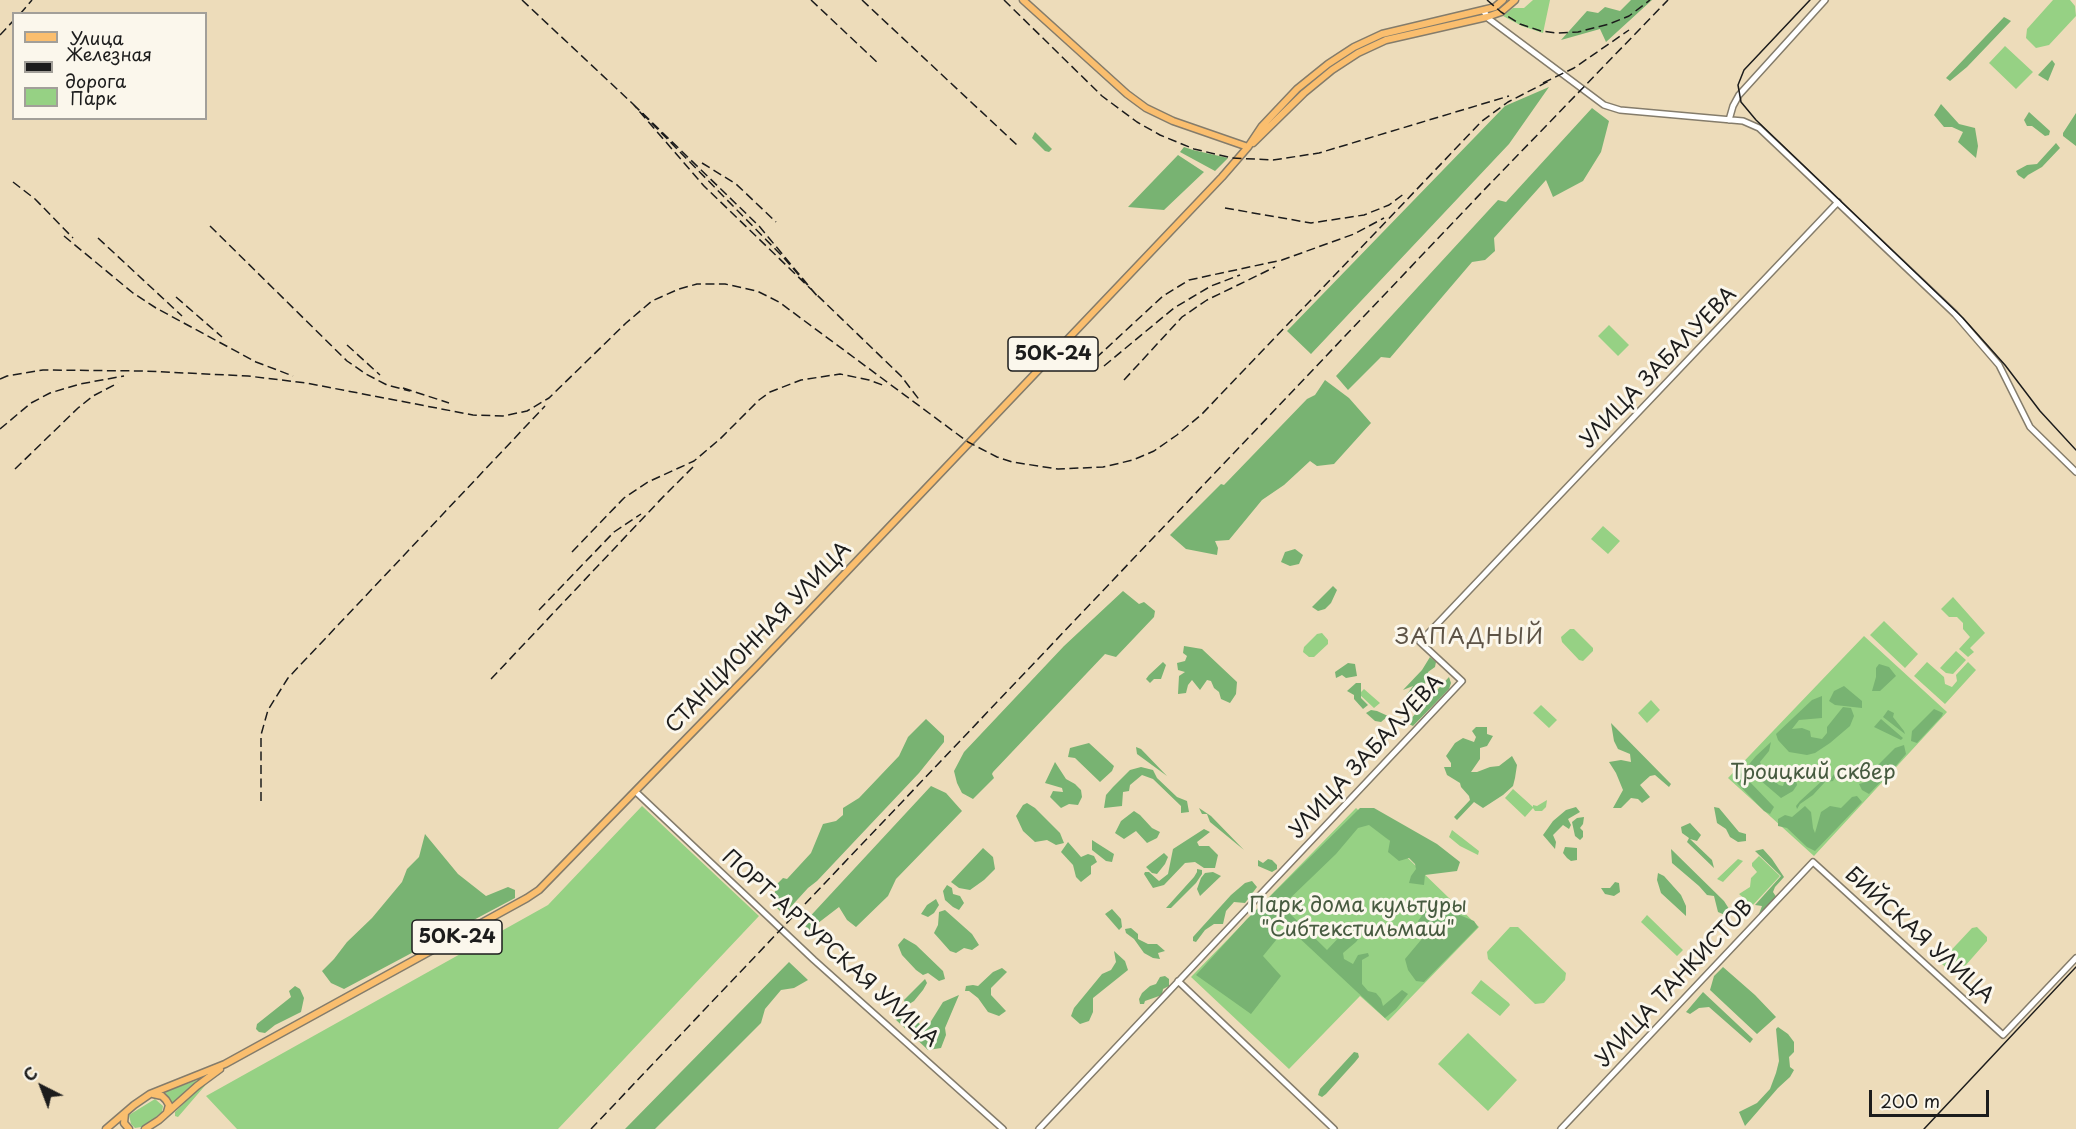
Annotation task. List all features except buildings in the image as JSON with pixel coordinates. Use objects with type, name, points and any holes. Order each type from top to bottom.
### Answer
[{"type":"main road","points":[[1023,0],[1127,94],[1146,108],[1173,121],[1248,147]]},
{"type":"main road","name":"СТАНЦИОННАЯ УЛИЦА","points":[[1248,147],[1262,126],[1297,89],[1354,47],[1382,34],[1495,7],[1503,0]]},
{"type":"main road","name":"СТАНЦИОННАЯ УЛИЦА","points":[[106,1129],[150,1094],[225,1064],[539,890],[636,792],[1248,147],[1304,93],[1332,70],[1358,53],[1386,40],[1487,17],[1501,12],[1515,0]]},
{"type":"main road","name":"СТАНЦИОННАЯ УЛИЦА","points":[[145,1129],[225,1064]]},
{"type":"main road","points":[[150,1094],[162,1096],[166,1100],[168,1109],[165,1115]]},
{"type":"main road","points":[[125,1112],[123,1118],[129,1129]]},
{"type":"street","points":[[1729,120],[1733,106],[1741,93],[1825,0]]},
{"type":"street","points":[[1483,10],[1487,17],[1604,105],[1620,110],[1750,123],[1759,128],[1928,287],[1979,341],[2004,374],[2030,427],[2076,472]]},
{"type":"street","name":"УЛИЦА ЗАБАЛУЕВА","points":[[1039,1129],[1462,681],[1420,642],[1838,202]]},
{"type":"street","name":"ПОРТ-АРТУРСКАЯ УЛИЦА","points":[[636,792],[814,960],[1003,1129]]},
{"type":"street","name":"БИЙСКАЯ УЛИЦА","points":[[1813,862],[2003,1035],[2076,958]]},
{"type":"street","name":"УЛИЦА ТАНКИСТОВ","points":[[1561,1129],[1813,862]]},
{"type":"street","points":[[1178,981],[1334,1129]]},
{"type":"green space","points":[[1533,0],[1550,0],[1543,33],[1503,16],[1513,8],[1524,8]]},
{"type":"green space","points":[[1631,0],[1652,0],[1606,42],[1600,29],[1561,40],[1587,11],[1598,13],[1605,7],[1620,11]]},
{"type":"green space","points":[[2053,0],[2070,0],[2075,6],[2076,16],[2049,45],[2036,48],[2026,38],[2027,29]]},
{"type":"green space","points":[[2004,17],[2011,21],[1967,67],[1950,81],[1946,78]]},
{"type":"green space","points":[[2005,46],[2033,72],[2016,89],[1989,63]]},
{"type":"green space","points":[[2052,60],[2055,64],[2048,81],[2038,75]]},
{"type":"green space","points":[[1549,87],[1509,144],[1311,354],[1287,331],[1505,106]]},
{"type":"green space","points":[[1941,104],[1959,124],[1975,128],[1978,146],[1976,158],[1958,142],[1963,132],[1952,127],[1944,127],[1934,115]]},
{"type":"green space","points":[[1592,108],[1609,121],[1601,152],[1583,181],[1553,197],[1546,180],[1494,238],[1495,251],[1485,260],[1472,262],[1390,358],[1381,357],[1348,390],[1336,376],[1498,200],[1506,202]]},
{"type":"green space","points":[[2029,112],[2050,131],[2049,135],[2045,136],[2032,126],[2027,126],[2024,120]]},
{"type":"green space","points":[[2076,113],[2076,146],[2063,136],[2063,133]]},
{"type":"green space","points":[[1035,132],[1052,149],[1049,152],[1032,138]]},
{"type":"green space","points":[[2056,143],[2060,148],[2042,167],[2024,179],[2018,175],[2016,171],[2027,165],[2037,164]]},
{"type":"green space","points":[[1184,147],[1228,158],[1215,171],[1180,152]]},
{"type":"green space","points":[[1178,155],[1204,172],[1164,210],[1128,207]]},
{"type":"green space","points":[[1609,325],[1629,345],[1618,356],[1598,336]]},
{"type":"green space","points":[[1325,380],[1349,398],[1371,423],[1334,464],[1317,466],[1310,461],[1284,485],[1262,500],[1229,540],[1215,541],[1218,548],[1217,555],[1186,549],[1170,535],[1221,484],[1224,485],[1307,399],[1315,395]]},
{"type":"green space","points":[[1603,526],[1620,541],[1608,554],[1591,539]]},
{"type":"green space","points":[[1295,549],[1303,555],[1299,564],[1290,566],[1281,562],[1285,552]]},
{"type":"green space","points":[[1333,586],[1337,590],[1331,603],[1325,609],[1318,611],[1312,607]]},
{"type":"green space","points":[[1123,591],[1139,604],[1144,602],[1155,611],[1154,617],[1116,657],[1105,654],[993,772],[994,778],[973,799],[962,793],[954,771],[964,752],[1064,646]]},
{"type":"green space","points":[[1953,597],[1985,633],[1970,648],[1974,652],[1968,657],[1959,649],[1970,637],[1963,629],[1963,623],[1957,617],[1949,617],[1941,609]]},
{"type":"green space","points":[[1884,621],[1918,654],[1905,668],[1870,635]]},
{"type":"green space","points":[[1570,629],[1574,629],[1593,648],[1593,651],[1583,661],[1579,660],[1562,642],[1561,637]]},
{"type":"green space","points":[[1322,633],[1328,640],[1328,644],[1314,657],[1309,657],[1303,652],[1304,647],[1317,634]]},
{"type":"green space","name":"Троицкий сквер","points":[[1864,636],[1947,712],[1814,856],[1728,778]]},
{"type":"green space","points":[[1184,646],[1202,649],[1237,682],[1236,694],[1230,703],[1221,699],[1211,681],[1207,680],[1200,690],[1192,680],[1186,693],[1178,694],[1179,676],[1185,672],[1178,670],[1177,663],[1185,661],[1187,656],[1183,653]]},
{"type":"green space","points":[[1956,651],[1966,660],[1953,674],[1946,673],[1940,668]]},
{"type":"green space","points":[[1430,657],[1436,662],[1435,667],[1428,672],[1425,684],[1409,700],[1405,697],[1413,686],[1403,690],[1422,670]]},
{"type":"green space","points":[[1163,662],[1166,665],[1161,679],[1154,679],[1150,683],[1146,679]]},
{"type":"green space","points":[[1927,662],[1944,677],[1945,684],[1952,687],[1957,681],[1956,675],[1968,662],[1976,670],[1945,704],[1914,676]]},
{"type":"green space","points":[[1348,663],[1355,664],[1357,676],[1346,678],[1342,675],[1336,678],[1335,672]]},
{"type":"green space","points":[[1879,664],[1889,667],[1896,676],[1880,691],[1872,691],[1876,668]]},
{"type":"green space","points":[[1449,677],[1451,683],[1449,689],[1413,726],[1407,723]]},
{"type":"green space","points":[[1356,683],[1361,683],[1361,698],[1368,705],[1363,709],[1354,699],[1354,695],[1347,691]]},
{"type":"green space","points":[[1844,686],[1862,701],[1862,708],[1835,705],[1829,701],[1834,691]]},
{"type":"green space","points":[[1364,689],[1380,703],[1374,708],[1359,694]]},
{"type":"green space","points":[[1822,696],[1822,718],[1799,720],[1792,729],[1802,728],[1810,731],[1811,737],[1822,739],[1827,733],[1827,727],[1843,707],[1851,708],[1854,716],[1850,726],[1815,753],[1807,755],[1789,752],[1778,740],[1776,734],[1812,700]]},
{"type":"green space","points":[[1651,700],[1660,710],[1647,723],[1638,713]]},
{"type":"green space","points":[[1541,705],[1557,720],[1549,728],[1533,713]]},
{"type":"green space","points":[[1934,709],[1943,713],[1942,716],[1917,743],[1911,741],[1912,731]]},
{"type":"green space","points":[[1371,710],[1388,716],[1381,722],[1375,721],[1366,713]]},
{"type":"green space","points":[[1888,710],[1894,713],[1893,717],[1905,734],[1883,717]]},
{"type":"green space","points":[[926,719],[944,736],[944,742],[919,773],[817,881],[787,911],[780,911],[774,905],[772,896],[777,884],[783,878],[787,879],[811,853],[823,824],[836,821],[843,815],[843,808],[859,798],[899,756],[908,737]]},
{"type":"green space","points":[[1881,719],[1903,738],[1901,740],[1874,727]]},
{"type":"green space","points":[[1611,723],[1671,784],[1669,787],[1655,775],[1650,776],[1640,785],[1650,797],[1642,803],[1638,799],[1631,798],[1621,808],[1613,808],[1623,790],[1609,762],[1621,760],[1631,762],[1630,754],[1618,749]]},
{"type":"green space","points":[[1476,727],[1487,727],[1487,734],[1493,736],[1487,746],[1480,748],[1480,759],[1471,772],[1499,766],[1512,756],[1517,765],[1515,778],[1513,786],[1503,795],[1483,808],[1474,802],[1457,820],[1454,817],[1470,800],[1460,783],[1447,775],[1444,767],[1451,767],[1451,763],[1446,756],[1455,743],[1463,738],[1474,742],[1476,737],[1472,731]]},
{"type":"green space","points":[[1771,742],[1769,751],[1760,762],[1762,767],[1756,775],[1751,774],[1749,781],[1774,807],[1770,814],[1764,811],[1735,781]]},
{"type":"green space","points":[[1089,743],[1114,766],[1100,782],[1075,758],[1068,757],[1070,748]]},
{"type":"green space","points":[[1904,745],[1906,754],[1894,768],[1869,794],[1862,790],[1859,784],[1866,782],[1872,771],[1895,748]]},
{"type":"green space","points":[[1136,747],[1141,749],[1167,776],[1137,754]]},
{"type":"green space","points":[[1055,762],[1066,779],[1081,790],[1082,797],[1078,805],[1069,804],[1061,808],[1050,797],[1053,791],[1063,792],[1062,788],[1045,783]]},
{"type":"green space","points":[[1141,767],[1153,770],[1157,778],[1177,797],[1187,801],[1189,812],[1181,813],[1181,806],[1153,779],[1142,775],[1130,785],[1129,791],[1123,792],[1122,806],[1104,808],[1106,795],[1113,787],[1130,770]]},
{"type":"green space","points":[[1762,773],[1783,786],[1785,780],[1795,775],[1797,785],[1793,791],[1781,798],[1760,780]]},
{"type":"green space","points":[[1834,774],[1836,776],[1833,781],[1825,782],[1797,809],[1796,806],[1800,801],[1823,780],[1830,780]]},
{"type":"green space","points":[[931,786],[946,793],[962,811],[896,879],[888,896],[856,927],[847,920],[839,907],[809,930],[803,924]]},
{"type":"green space","points":[[1513,789],[1533,807],[1547,800],[1546,807],[1542,811],[1535,811],[1533,808],[1525,817],[1505,798]]},
{"type":"green space","points":[[1857,796],[1862,802],[1815,851],[1807,847],[1787,828],[1778,826],[1778,819],[1785,815],[1792,817],[1805,806],[1811,812],[1815,833],[1821,812],[1830,806],[1841,808],[1852,797]]},
{"type":"green space","points":[[1027,803],[1060,833],[1064,843],[1056,845],[1047,840],[1035,842],[1023,831],[1016,816]]},
{"type":"green space","points":[[642,806],[759,916],[558,1129],[237,1129],[206,1096],[548,905]]},
{"type":"green space","points":[[1576,807],[1580,812],[1568,819],[1571,825],[1569,829],[1563,825],[1553,835],[1556,842],[1555,849],[1543,835],[1553,821],[1566,810]]},
{"type":"green space","points":[[1714,807],[1719,808],[1739,832],[1746,834],[1746,841],[1738,842],[1730,837],[1726,829],[1717,823]]},
{"type":"green space","points":[[1199,808],[1211,816],[1244,850],[1210,822],[1207,814],[1202,814]]},
{"type":"green space","name":"Парк дома культуры \"Сибтекстильмаш\"","points":[[1356,808],[1479,927],[1388,1021],[1360,996],[1289,1069],[1191,977]]},
{"type":"green space","points":[[1360,808],[1374,808],[1437,844],[1460,862],[1457,871],[1425,875],[1424,885],[1409,883],[1416,869],[1415,864],[1409,858],[1399,861],[1388,852],[1390,841],[1369,825],[1358,828],[1336,854],[1282,906],[1327,950],[1345,931],[1355,924],[1363,924],[1365,930],[1343,953],[1344,959],[1353,964],[1358,955],[1368,953],[1369,956],[1362,960],[1362,984],[1368,991],[1376,993],[1383,1006],[1402,990],[1408,994],[1396,1009],[1385,1018],[1280,920],[1273,925],[1281,934],[1263,956],[1281,976],[1251,1014],[1196,975],[1247,919]]},
{"type":"green space","points":[[1134,811],[1152,828],[1160,832],[1157,838],[1147,843],[1136,831],[1124,839],[1115,833],[1121,821]]},
{"type":"green space","points":[[1584,817],[1580,828],[1583,831],[1583,837],[1580,840],[1575,836],[1572,822]]},
{"type":"green space","points":[[1690,823],[1701,835],[1697,841],[1690,839],[1712,860],[1714,868],[1687,842],[1689,838],[1682,833],[1681,827]]},
{"type":"green space","points":[[1204,829],[1210,832],[1197,842],[1199,846],[1209,846],[1218,855],[1215,868],[1204,868],[1195,862],[1185,863],[1164,885],[1153,888],[1145,872],[1149,872],[1159,881],[1168,874],[1173,849]]},
{"type":"green space","points":[[1452,830],[1479,851],[1478,855],[1460,846],[1449,837]]},
{"type":"green space","points":[[425,834],[458,874],[486,896],[508,887],[515,890],[515,898],[344,989],[331,983],[322,971],[402,882],[407,869],[419,857]]},
{"type":"green space","points":[[1092,840],[1114,854],[1112,862],[1106,861],[1092,850]]},
{"type":"green space","points":[[1068,842],[1081,857],[1088,854],[1094,856],[1097,862],[1091,866],[1091,874],[1081,882],[1076,877],[1073,865],[1061,852]]},
{"type":"green space","points":[[1565,847],[1577,848],[1577,860],[1571,861],[1567,858],[1563,853]]},
{"type":"green space","points":[[983,848],[993,857],[995,869],[970,890],[959,888],[951,882]]},
{"type":"green space","points":[[1671,849],[1724,901],[1731,912],[1725,915],[1718,912],[1714,896],[1707,895],[1672,863]]},
{"type":"green space","points":[[1763,849],[1784,877],[1773,892],[1777,898],[1762,914],[1759,914],[1762,906],[1755,905],[1781,876],[1755,851]]},
{"type":"green space","points":[[1164,853],[1168,857],[1165,864],[1157,874],[1152,873],[1146,867]]},
{"type":"green space","points":[[1759,856],[1780,876],[1752,906],[1739,894],[1750,887],[1751,878],[1757,872],[1752,863]]},
{"type":"green space","points":[[1268,859],[1277,865],[1277,869],[1272,872],[1258,866],[1258,860],[1263,863]]},
{"type":"green space","points":[[1738,859],[1743,861],[1723,882],[1717,879]]},
{"type":"green space","points":[[1197,869],[1202,870],[1202,874],[1196,883],[1171,908],[1166,908],[1194,877]]},
{"type":"green space","points":[[1213,872],[1221,876],[1200,896],[1197,889],[1201,878],[1205,873]]},
{"type":"green space","points":[[1658,873],[1664,876],[1681,895],[1686,906],[1686,916],[1661,893],[1657,880]]},
{"type":"green space","points":[[1252,881],[1257,887],[1245,903],[1234,902],[1226,911],[1223,924],[1214,924],[1205,930],[1196,942],[1193,941],[1193,937],[1231,895],[1245,883]]},
{"type":"green space","points":[[1615,882],[1619,883],[1620,892],[1614,896],[1605,894],[1601,888],[1610,888]]},
{"type":"green space","points":[[947,885],[952,888],[953,894],[960,896],[964,903],[959,910],[945,900],[943,891]]},
{"type":"green space","points":[[936,899],[939,905],[934,913],[928,917],[921,914],[927,905]]},
{"type":"green space","points":[[1438,906],[1474,921],[1478,927],[1424,982],[1416,981],[1408,970],[1405,959],[1426,934],[1418,921],[1426,910]]},
{"type":"green space","points":[[1112,909],[1121,919],[1122,927],[1119,930],[1105,914]]},
{"type":"green space","points":[[945,910],[972,934],[979,945],[972,950],[964,948],[956,953],[950,951],[934,933],[938,925],[939,912]]},
{"type":"green space","points":[[1647,915],[1683,950],[1677,956],[1641,922]]},
{"type":"green space","points":[[1510,927],[1518,927],[1566,973],[1565,980],[1544,1003],[1535,1004],[1488,959],[1487,952]]},
{"type":"green space","points":[[1977,927],[1987,937],[1987,941],[1958,974],[1953,974],[1942,964],[1942,960],[1972,928]]},
{"type":"green space","points":[[1131,928],[1138,934],[1138,939],[1148,944],[1157,944],[1165,951],[1158,953],[1160,959],[1144,953],[1134,939],[1126,933],[1125,929]]},
{"type":"green space","points":[[904,938],[916,945],[943,971],[945,979],[939,981],[928,973],[923,975],[916,970],[902,955],[898,945]]},
{"type":"green space","points":[[1114,951],[1125,961],[1128,970],[1093,998],[1093,1012],[1089,1021],[1080,1024],[1071,1016],[1074,1008],[1102,974],[1111,970],[1116,962]]},
{"type":"green space","points":[[789,962],[808,980],[794,988],[781,990],[765,1009],[761,1023],[655,1129],[625,1129]]},
{"type":"green space","points":[[1723,967],[1776,1017],[1757,1034],[1710,990],[1714,976]]},
{"type":"green space","points":[[1002,968],[1007,972],[991,988],[991,995],[1006,1011],[999,1016],[988,1012],[978,998],[969,991],[965,991],[966,986],[978,986],[993,972]]},
{"type":"green space","points":[[1165,976],[1169,979],[1169,986],[1163,989],[1162,995],[1140,1004],[1139,999],[1142,993],[1156,984],[1160,977]]},
{"type":"green space","points":[[925,979],[927,983],[923,990],[914,1001],[906,1006],[904,1000]]},
{"type":"green space","points":[[1481,980],[1509,1003],[1510,1005],[1500,1016],[1471,993]]},
{"type":"green space","points":[[295,986],[300,989],[304,998],[301,1012],[275,1025],[265,1033],[259,1032],[256,1029],[257,1024],[291,997],[289,991]]},
{"type":"green space","points":[[1703,992],[1753,1039],[1750,1043],[1709,1007],[1699,1008],[1690,1014],[1686,1012]]},
{"type":"green space","points":[[959,995],[945,1028],[946,1035],[941,1048],[928,1050],[895,1019],[895,1013],[902,1008],[921,1025],[928,1026],[943,1002]]},
{"type":"green space","points":[[1778,1027],[1794,1042],[1794,1052],[1789,1057],[1790,1067],[1794,1070],[1745,1126],[1739,1112],[1757,1103],[1770,1089],[1776,1073],[1779,1061],[1776,1029]]},
{"type":"green space","points":[[1468,1033],[1517,1080],[1488,1111],[1438,1064]]},
{"type":"green space","points":[[1354,1052],[1358,1053],[1359,1057],[1355,1062],[1326,1094],[1322,1097],[1318,1095],[1320,1089]]},
{"type":"green space","points":[[200,1079],[173,1104],[165,1092]]},
{"type":"green space","points":[[209,1081],[178,1117],[175,1116],[175,1112]]},
{"type":"green space","points":[[155,1099],[163,1106],[162,1112],[150,1122],[135,1128],[131,1124],[129,1115]]},
{"type":"tram line","points":[[1810,0],[1744,70],[1738,85],[1741,102],[1756,120],[1963,318],[2005,365],[2040,411],[2076,450]]},
{"type":"tram line","points":[[1924,1129],[2076,967]]},
{"type":"railway","points":[[22,12],[32,0]]},
{"type":"railway","points":[[522,0],[633,104],[704,186],[901,376],[921,402]]},
{"type":"railway","points":[[811,0],[879,64]]},
{"type":"railway","points":[[862,0],[1017,145]]},
{"type":"railway","points":[[1004,0],[1102,96],[1137,122],[1160,135],[1194,149],[1232,158],[1273,160],[1319,153],[1509,96]]},
{"type":"railway","points":[[1487,0],[1520,24],[1541,31],[1557,33],[1578,32],[1609,24],[1629,16],[1650,0]]},
{"type":"railway","points":[[591,1129],[1483,191],[1668,0]]},
{"type":"railway","points":[[0,35],[12,22]]},
{"type":"railway","points":[[1543,83],[1574,68],[1629,30]]},
{"type":"railway","points":[[0,379],[43,370],[144,371],[248,376],[306,383],[473,415],[503,416],[527,411],[549,398],[626,323],[652,301],[697,284],[725,284],[757,291],[779,302],[968,442],[997,457],[1012,462],[1058,469],[1103,467],[1133,460],[1154,451],[1202,414],[1482,121],[1508,102],[1549,81]]},
{"type":"railway","points":[[633,104],[759,226],[818,297],[784,258],[633,104]]},
{"type":"railway","points":[[702,163],[736,184],[776,222]]},
{"type":"railway","points":[[13,182],[35,199],[73,238]]},
{"type":"railway","points":[[1225,208],[1311,223],[1364,215],[1389,205],[1405,193]]},
{"type":"railway","points":[[1096,358],[1163,296],[1189,280],[1282,260],[1354,234],[1384,218]]},
{"type":"railway","points":[[210,226],[347,361],[387,385],[410,391]]},
{"type":"railway","points":[[64,236],[133,293],[156,308],[256,362],[293,376]]},
{"type":"railway","points":[[98,238],[182,316]]},
{"type":"railway","points":[[1124,380],[1182,317],[1207,300],[1275,267]]},
{"type":"railway","points":[[1104,366],[1174,308],[1211,286],[1240,275]]},
{"type":"railway","points":[[176,297],[222,337]]},
{"type":"railway","points":[[347,345],[380,375]]},
{"type":"railway","points":[[572,552],[624,498],[648,482],[694,461],[770,392],[801,380],[840,374],[885,386]]},
{"type":"railway","points":[[0,429],[31,403],[50,393],[80,384],[124,376]]},
{"type":"railway","points":[[15,469],[78,408],[93,396],[118,383]]},
{"type":"railway","points":[[403,388],[449,403]]},
{"type":"railway","points":[[261,801],[261,735],[268,710],[288,678],[545,406]]},
{"type":"railway","points":[[658,502],[694,466]]},
{"type":"railway","points":[[491,679],[663,497]]},
{"type":"railway","points":[[539,610],[614,532],[641,514]]},
{"type":"district","name":"ЗАПАДНЫЙ","points":[[1470,638]]}]
